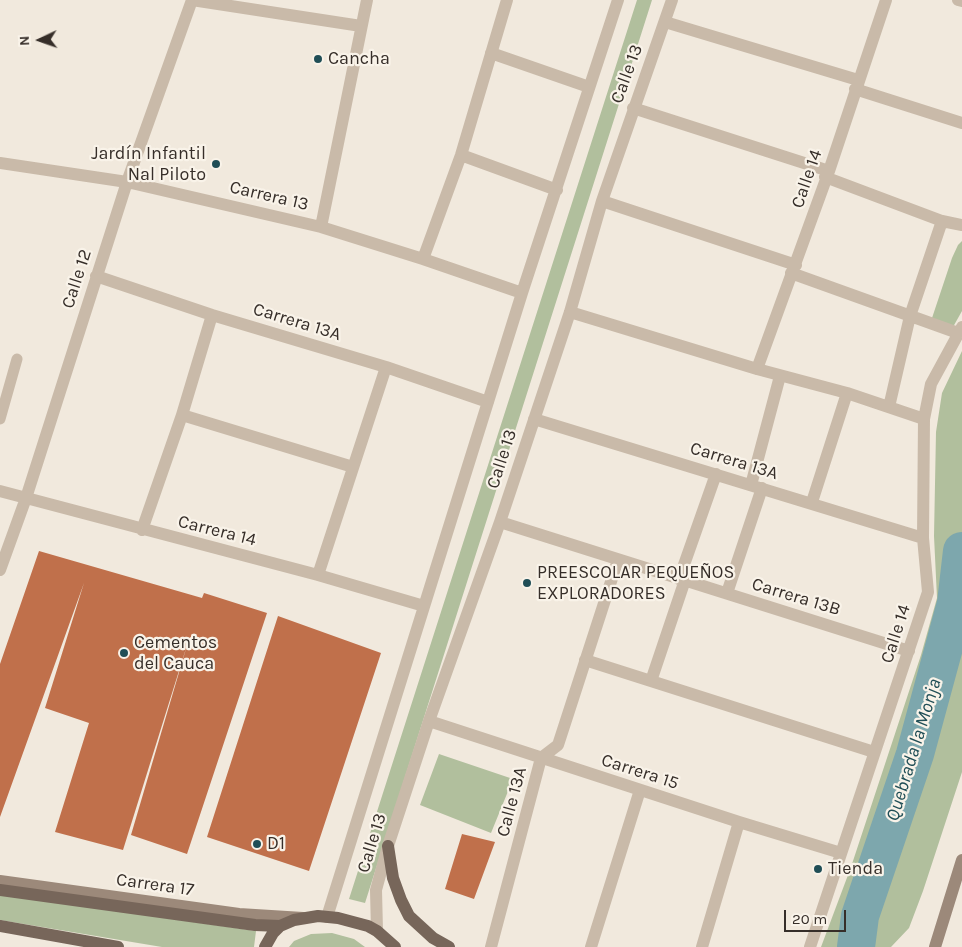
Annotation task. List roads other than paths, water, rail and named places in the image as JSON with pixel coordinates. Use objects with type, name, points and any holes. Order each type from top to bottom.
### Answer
[{"type":"main road","points":[[388,846],[393,878],[409,916],[433,938],[449,947]]},
{"type":"main road","points":[[936,947],[962,860]]},
{"type":"main road","name":"Carrera 17","points":[[0,881],[240,914],[306,918]]},
{"type":"main road","name":"Carrera 17","points":[[0,890],[255,925],[280,926]]},
{"type":"main road","points":[[265,947],[273,932],[280,926],[294,920],[327,917],[350,920],[377,931],[397,947]]},
{"type":"main road","points":[[0,926],[118,947]]},
{"type":"street","points":[[192,0],[361,26]]},
{"type":"street","name":"Calle 12","points":[[0,570],[4,546],[26,498],[127,182],[192,0]]},
{"type":"street","points":[[321,227],[367,0]]},
{"type":"street","name":"Calle 13","points":[[327,917],[522,293],[618,0]]},
{"type":"street","name":"Calle 13","points":[[377,931],[376,890],[388,846],[429,722],[500,522],[570,312],[602,201],[672,0]]},
{"type":"street","name":"Calle 14","points":[[757,369],[794,269],[886,0]]},
{"type":"street","points":[[958,0],[962,1]]},
{"type":"street","points":[[423,258],[462,155],[491,53],[502,1]]},
{"type":"street","points":[[664,22],[857,85],[962,123]]},
{"type":"street","points":[[491,53],[589,87]]},
{"type":"street","points":[[633,108],[827,174],[942,221],[962,225]]},
{"type":"street","points":[[462,155],[557,190]]},
{"type":"street","name":"Carrera 13","points":[[0,163],[127,182],[321,227],[423,258],[522,293]]},
{"type":"street","points":[[602,201],[794,269],[910,316],[960,330]]},
{"type":"street","points":[[889,407],[910,316],[942,221]]},
{"type":"street","name":"Carrera 13A","points":[[96,276],[212,315],[386,367],[488,402]]},
{"type":"street","points":[[570,312],[780,376],[847,393],[924,419]]},
{"type":"street","points":[[142,530],[182,415],[212,315]]},
{"type":"street","name":"Calle 14","points":[[810,947],[928,592],[923,538],[924,419],[931,384],[960,330]]},
{"type":"street","points":[[318,575],[386,367]]},
{"type":"street","points":[[727,593],[756,486],[780,376]]},
{"type":"street","points":[[812,502],[847,393]]},
{"type":"street","points":[[182,415],[353,467]]},
{"type":"street","name":"Carrera 13A","points":[[534,419],[812,502],[923,538]]},
{"type":"street","points":[[651,681],[716,474]]},
{"type":"street","name":"Carrera 14","points":[[0,491],[318,575],[424,606]]},
{"type":"street","name":"Carrera 13B","points":[[500,522],[909,651]]},
{"type":"street","name":"Calle 13A","points":[[491,947],[541,758],[558,745],[618,560]]},
{"type":"street","points":[[586,660],[874,752]]},
{"type":"street","name":"Carrera 15","points":[[429,722],[841,853]]},
{"type":"street","points":[[591,947],[640,790]]},
{"type":"street","points":[[702,947],[739,822]]},
{"type":"lane","points":[[0,419],[17,359]]},
{"type":"waterway","name":"Quebrada la Monja","points":[[856,947],[860,916],[915,754],[956,603],[962,551]]},
{"type":"place","name":"Cancha","points":[[318,59]]},
{"type":"place","name":"Jardín Infantil Nal Piloto","points":[[216,164]]},
{"type":"place","name":"PREESCOLAR PEQUEÑOS EXPLORADORES","points":[[527,583]]},
{"type":"place","name":"Cementos del Cauca","points":[[124,653]]},
{"type":"place","name":"D1","points":[[257,844]]},
{"type":"place","name":"Tienda","points":[[818,869]]}]
